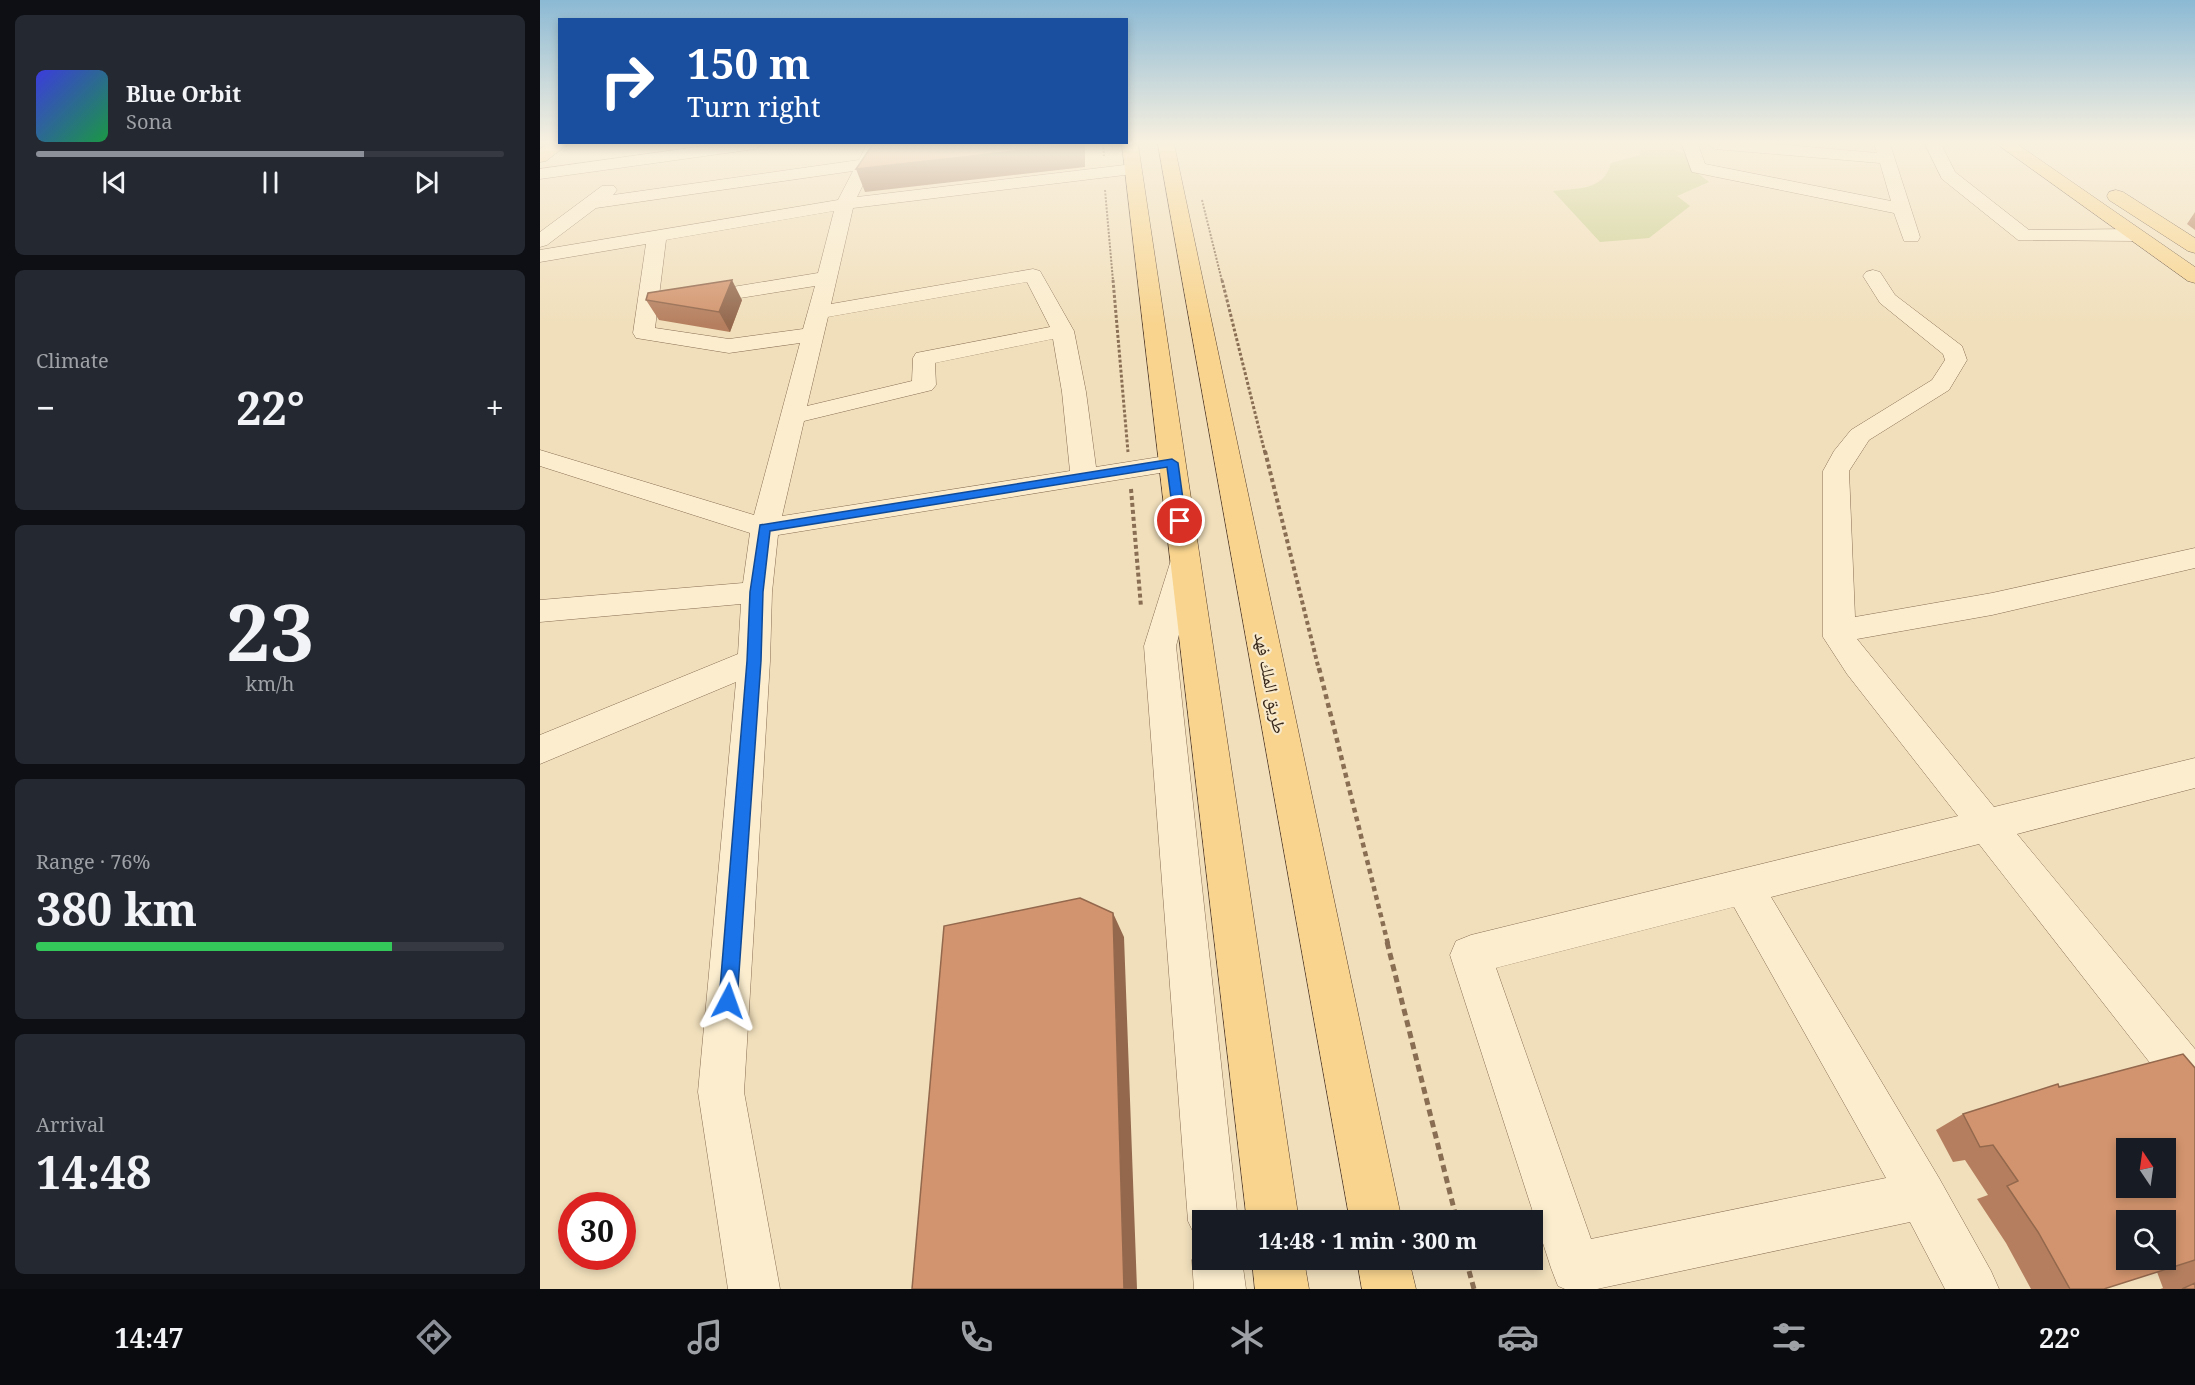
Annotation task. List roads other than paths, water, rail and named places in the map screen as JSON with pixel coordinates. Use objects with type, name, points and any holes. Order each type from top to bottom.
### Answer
[{"type":"main road","points":[[1138,204],[1272,1210]]},
{"type":"main road","name":"طريق الملك فهد","points":[[1177,204],[1374,1210]]},
{"type":"main road","points":[[2090,204],[2195,277]]},
{"type":"main road","points":[[2128,204],[2195,247]]},
{"type":"main road","points":[[1279,1270],[1282,1289]]},
{"type":"main road","points":[[1385,1270],[1389,1289]]},
{"type":"street","points":[[540,241],[589,204]]},
{"type":"street","points":[[540,256],[844,204]]},
{"type":"street","points":[[754,1289],[721,1092],[754,661],[757,592],[765,528],[845,204]]},
{"type":"street","points":[[1878,204],[1902,209]]},
{"type":"street","points":[[1900,204],[1911,237]]},
{"type":"street","points":[[1984,204],[2025,236],[2134,235]]},
{"type":"street","points":[[657,236],[645,333],[729,346],[790,339],[815,323],[1033,275],[1063,331],[1074,392],[1084,477]]},
{"type":"street","points":[[1874,276],[1887,299],[1954,351],[1956,360],[1941,385],[1860,435],[1847,451],[1836,471],[1840,640],[1857,665],[2195,1084]]},
{"type":"street","points":[[648,306],[826,278]]},
{"type":"street","points":[[792,417],[924,386],[924,358],[1063,331]]},
{"type":"street","points":[[540,458],[765,528],[1172,463]]},
{"type":"street","points":[[1840,631],[1992,604],[2195,558]]},
{"type":"street","points":[[1185,560],[1161,646],[1213,1210]]},
{"type":"street","points":[[540,612],[757,592]]},
{"type":"street","points":[[540,750],[754,661]]},
{"type":"street","points":[[1922,1195],[1576,1268],[1470,955],[2195,772]]},
{"type":"street","points":[[1743,886],[1922,1195],[1973,1289]]},
{"type":"street","points":[[1218,1270],[1220,1289]]}]
